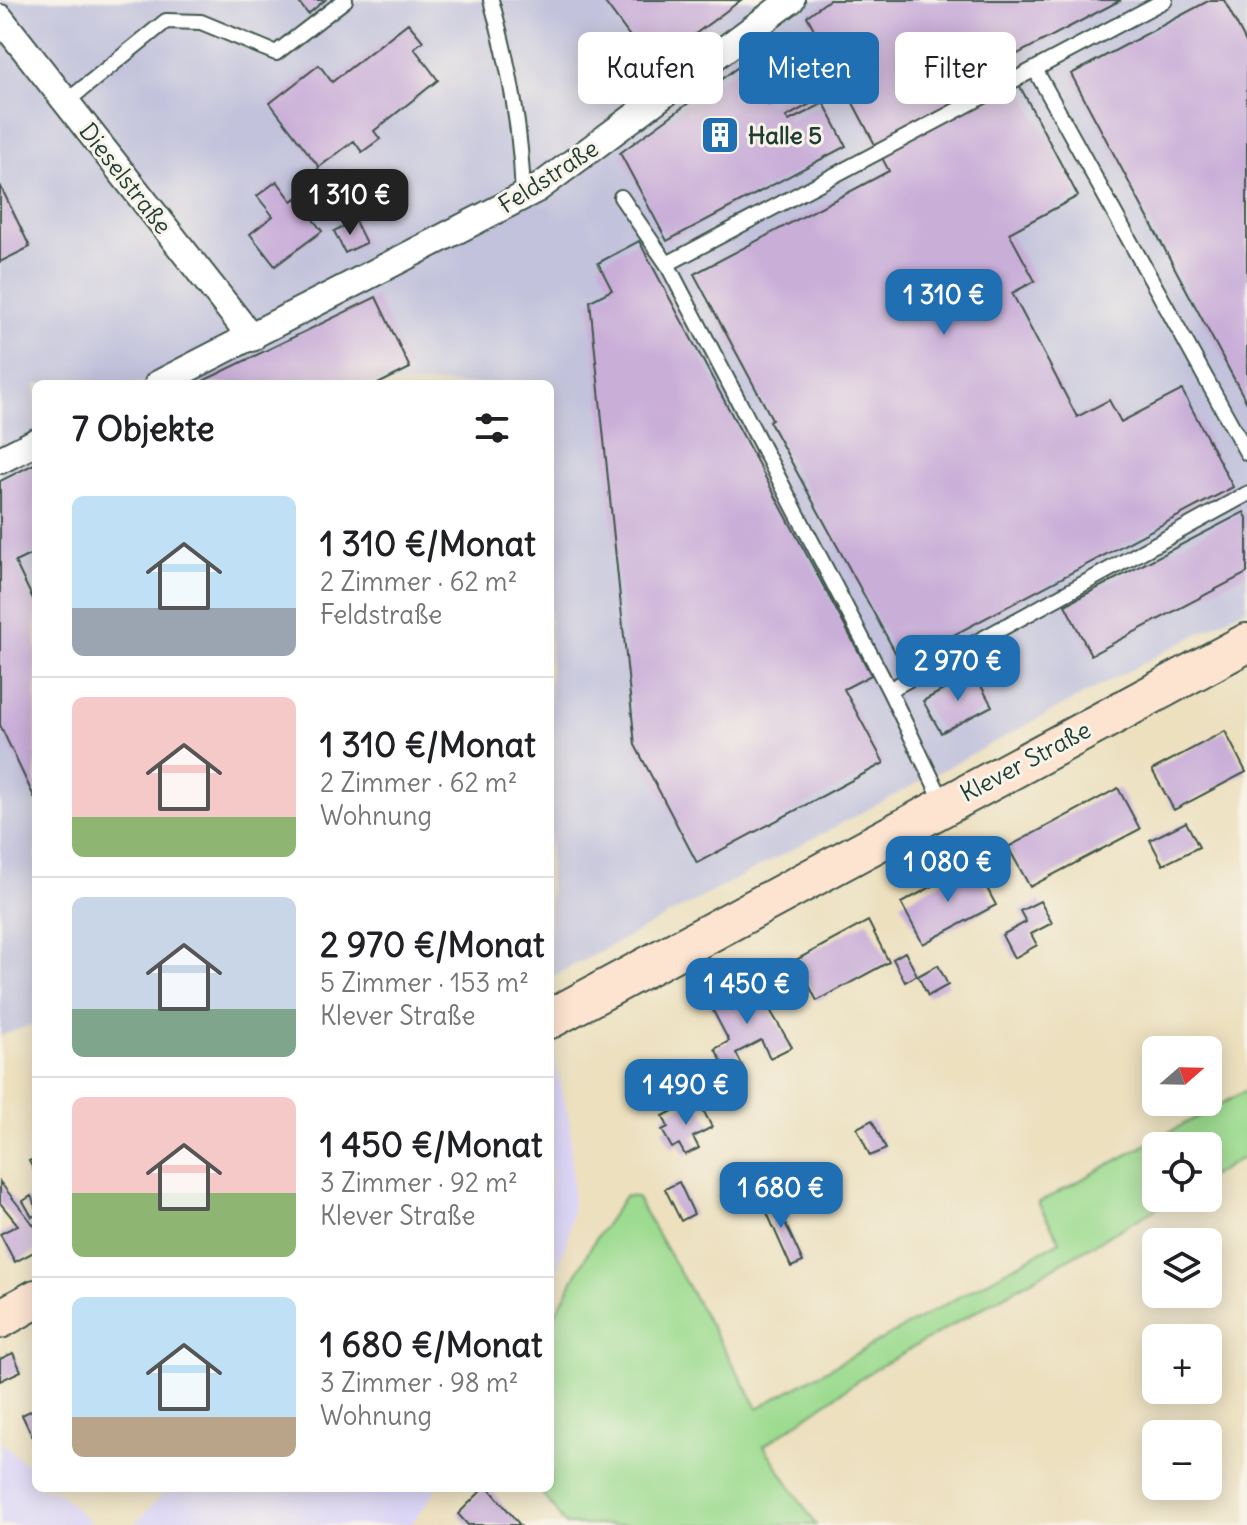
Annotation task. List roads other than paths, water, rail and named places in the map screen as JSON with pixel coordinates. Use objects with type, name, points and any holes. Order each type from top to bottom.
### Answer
[{"type":"street","name":"Feldstraße","points":[[166,380],[523,196],[791,0]]},
{"type":"street","name":"Dieselstraße","points":[[0,18],[252,338]]},
{"type":"street","points":[[0,460],[32,444]]},
{"type":"street","name":"Klever Straße","points":[[554,1017],[1247,643]]},
{"type":"street","points":[[0,1319],[32,1301]]},
{"type":"lane","points":[[66,102],[166,21],[201,22],[276,53],[345,0]]},
{"type":"lane","points":[[491,0],[504,45],[522,160],[523,196]]},
{"type":"lane","points":[[667,264],[1165,0]]},
{"type":"lane","points":[[1036,71],[1247,453]]},
{"type":"lane","points":[[621,197],[667,264],[889,690],[944,804]]},
{"type":"lane","points":[[889,690],[1247,494]]},
{"type":"place","name":"Halle 5","points":[[720,135]]}]
